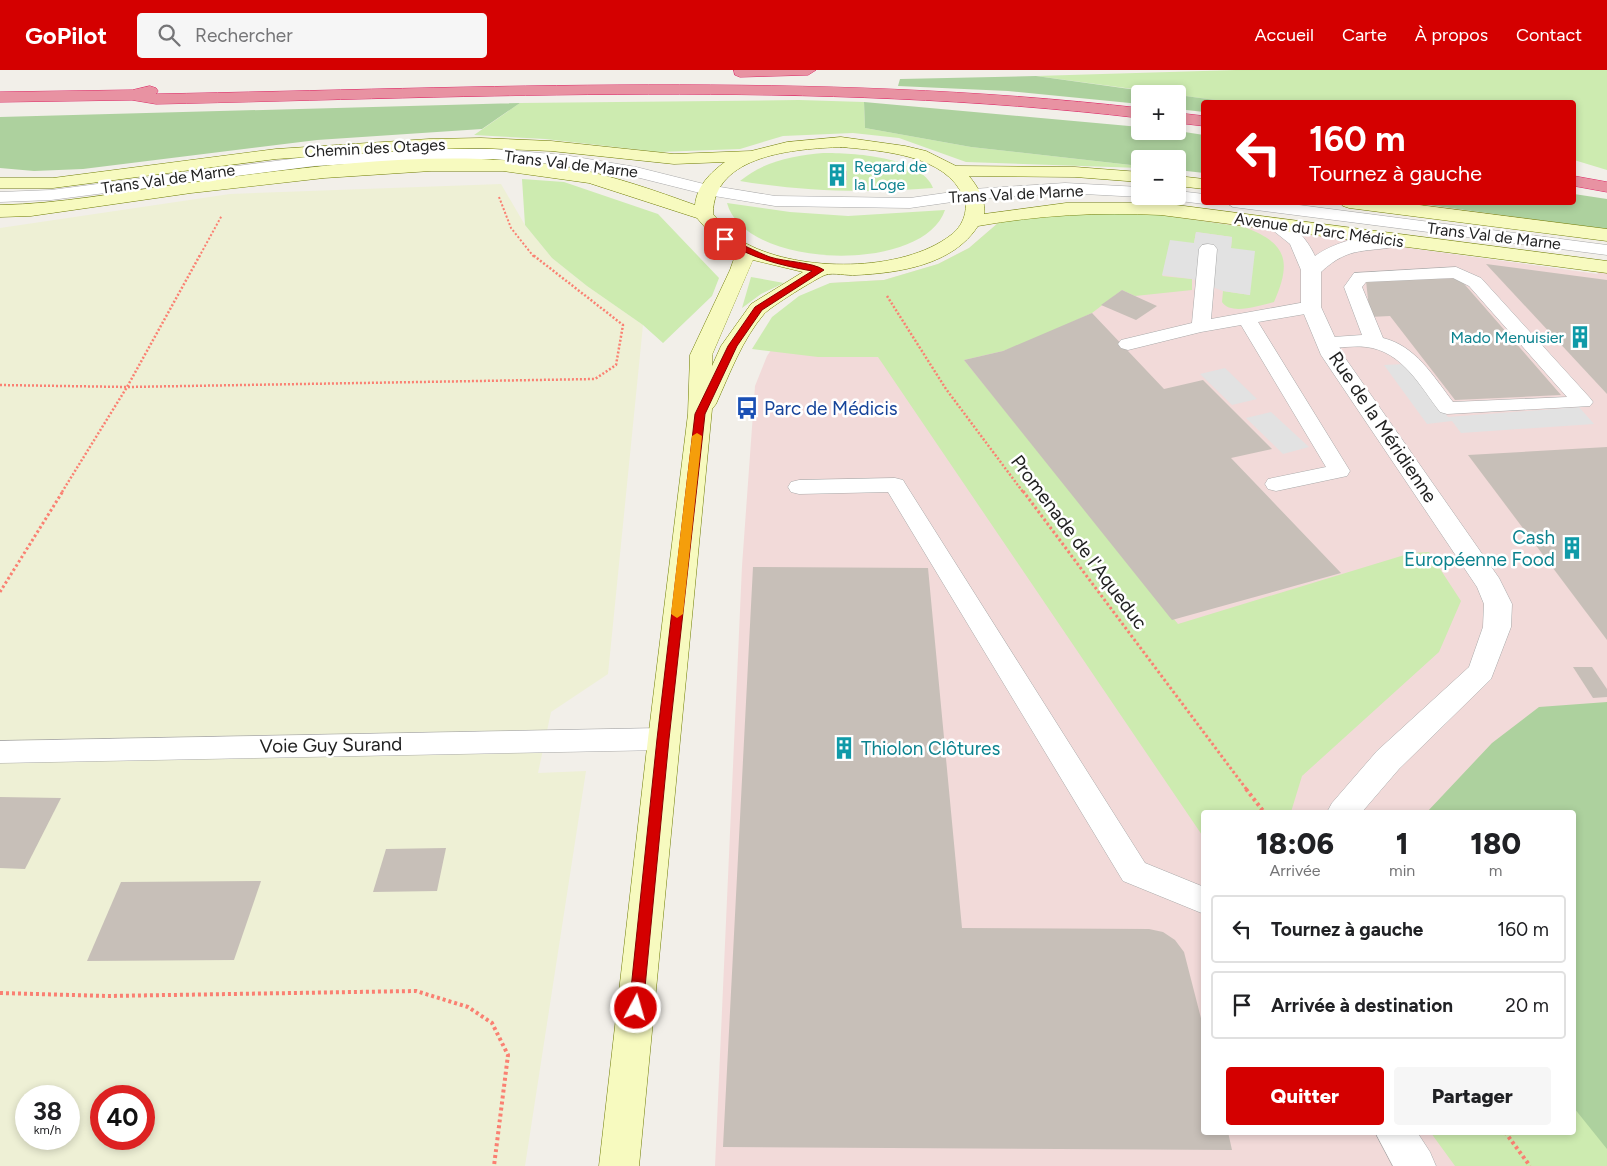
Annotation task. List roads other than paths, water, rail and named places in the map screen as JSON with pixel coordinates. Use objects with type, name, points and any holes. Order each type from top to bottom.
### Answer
[{"type":"highway","points":[[721,72],[808,70]]},
{"type":"highway","points":[[132,95],[165,88],[604,76]]},
{"type":"highway","points":[[0,97],[132,95],[156,99],[563,91],[866,91],[1026,101],[1131,112]]},
{"type":"highway","points":[[1186,119],[1201,121]]},
{"type":"highway","points":[[1576,181],[1607,187]]},
{"type":"street","name":"Chemin des Otages","points":[[0,183],[53,183],[284,153],[429,144],[481,143],[551,146],[674,159],[751,156]]},
{"type":"street","points":[[809,143],[866,143],[904,150],[931,159],[953,171],[973,194],[976,208],[972,222],[958,239],[936,252],[905,263],[869,269],[820,270],[777,262],[746,251],[725,239],[704,214],[708,190],[724,171],[751,156],[778,148],[809,143]]},
{"type":"street","name":"Chemin des Otages","points":[[0,211],[31,210],[215,184],[336,171],[455,165],[516,167],[596,178],[617,183],[704,214]]},
{"type":"street","points":[[953,171],[1075,172],[1131,176]]},
{"type":"street","points":[[1186,182],[1201,184]]},
{"type":"street","name":"Avenue du Parc Médicis","points":[[1372,205],[1607,236]]},
{"type":"street","name":"Avenue du Parc Médicis","points":[[972,222],[1060,208],[1113,206],[1160,208],[1395,241],[1607,267]]},
{"type":"street","points":[[1274,224],[1298,242],[1312,270],[1324,257],[1344,246],[1395,241]]},
{"type":"street","points":[[619,1166],[663,739],[700,414],[701,355],[740,270],[746,251]]},
{"type":"street","points":[[700,414],[732,346],[758,308],[794,284],[820,270]]},
{"type":"street","name":"Rue de la Méridienne","points":[[1312,270],[1311,307],[1332,355],[1490,585],[1498,604],[1497,627],[1481,672],[1388,760],[1345,810]]},
{"type":"street","points":[[1396,1135],[1416,1166]]},
{"type":"lane","name":"Trans Val de Marne","points":[[0,196],[51,195],[314,161],[446,154],[535,157],[590,164],[636,172],[708,190],[775,200],[823,203],[910,203],[973,194],[1065,188],[1131,192]]},
{"type":"lane","points":[[1186,197],[1201,199]]},
{"type":"lane","name":"Trans Val de Marne","points":[[1256,205],[1607,250]]},
{"type":"lane","points":[[1201,326],[1208,249]]},
{"type":"lane","points":[[1326,342],[1388,345],[1404,355],[1448,408],[1583,402],[1475,282],[1456,272],[1360,277],[1353,287],[1375,343]]},
{"type":"lane","points":[[1128,344],[1201,326],[1311,307]]},
{"type":"lane","points":[[1246,318],[1339,472],[1276,484]]},
{"type":"lane","points":[[799,486],[895,485],[1134,872],[1201,900]]},
{"type":"lane","name":"Voie Guy Surand","points":[[0,752],[663,739]]},
{"type":"place","name":"Regard de la Loge","points":[[837,175]]},
{"type":"place","name":"Mado Menuisier","points":[[1580,337]]},
{"type":"place","name":"Parc de Médicis","points":[[747,408]]},
{"type":"place","name":"Cash Européenne Food","points":[[1572,548]]},
{"type":"place","name":"Thiolon Clôtures","points":[[844,748]]}]
